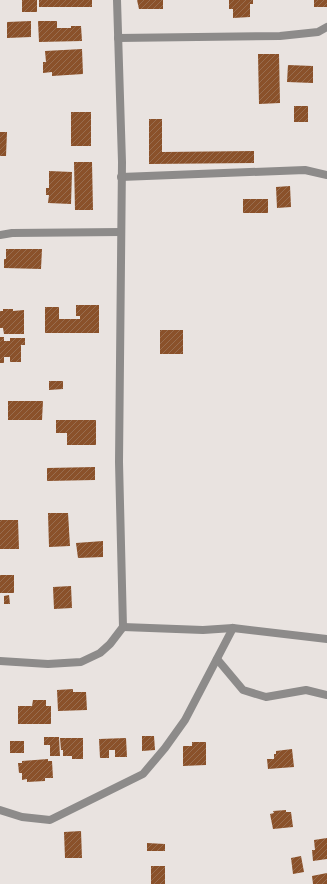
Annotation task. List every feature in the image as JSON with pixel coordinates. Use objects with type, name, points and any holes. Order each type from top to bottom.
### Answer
[{"type":"street","points":[[0,661],[48,664],[81,662],[100,653],[110,644],[123,627],[119,462],[122,177],[117,0]]},
{"type":"street","points":[[118,38],[280,36],[318,32],[327,27]]},
{"type":"street","points":[[122,177],[305,170],[327,175]]},
{"type":"street","points":[[0,235],[12,233],[121,232]]},
{"type":"street","points":[[123,627],[203,630],[233,628],[327,639]]},
{"type":"street","points":[[0,810],[22,817],[50,820],[143,774],[185,720],[233,628]]},
{"type":"street","points":[[217,659],[243,690],[266,697],[306,690],[327,695]]},
{"type":"building","points":[[22,0],[37,0],[37,12],[22,12]]},
{"type":"building","points":[[39,0],[92,0],[92,7],[39,7]]},
{"type":"building","points":[[137,0],[163,0],[163,9],[139,9]]},
{"type":"building","points":[[229,0],[253,0],[253,4],[250,4],[250,17],[233,18],[233,9],[229,9]]},
{"type":"building","points":[[314,0],[327,0],[327,7],[314,7]]},
{"type":"building","points":[[31,21],[31,37],[7,38],[7,22]]},
{"type":"building","points":[[38,21],[57,21],[57,28],[81,26],[82,41],[39,42]]},
{"type":"building","points":[[82,49],[83,74],[52,76],[52,72],[43,73],[43,62],[46,62],[45,51]]},
{"type":"building","points":[[258,54],[279,54],[280,103],[259,104]]},
{"type":"building","points":[[288,65],[313,66],[313,83],[287,82]]},
{"type":"building","points":[[294,106],[308,106],[308,122],[294,122]]},
{"type":"building","points":[[71,112],[91,112],[91,146],[71,146]]},
{"type":"building","points":[[149,119],[162,119],[162,152],[254,151],[254,163],[149,164]]},
{"type":"building","points":[[0,132],[7,132],[6,156],[0,156]]},
{"type":"building","points":[[74,162],[92,162],[93,210],[75,210]]},
{"type":"building","points":[[49,171],[72,172],[71,204],[48,203],[49,195],[46,195],[46,188],[49,188]]},
{"type":"building","points":[[290,186],[291,207],[277,208],[276,187]]},
{"type":"building","points":[[243,199],[268,199],[268,213],[243,213]]},
{"type":"building","points":[[6,249],[42,249],[41,269],[4,268]]},
{"type":"building","points":[[76,305],[99,305],[99,333],[45,333],[45,307],[59,307],[59,319],[80,319],[80,316],[76,316]]},
{"type":"building","points":[[3,309],[13,309],[13,311],[24,310],[24,334],[4,334],[3,328],[0,328],[0,311],[3,311]]},
{"type":"building","points":[[160,330],[183,330],[183,354],[160,354]]},
{"type":"building","points":[[0,337],[4,337],[4,341],[10,341],[10,338],[25,338],[25,345],[21,345],[21,362],[10,362],[10,357],[4,357],[4,363],[0,363]]},
{"type":"building","points":[[49,381],[63,381],[63,389],[49,390]]},
{"type":"building","points":[[8,401],[43,401],[42,420],[8,420]]},
{"type":"building","points":[[56,420],[96,420],[96,445],[67,445],[67,433],[56,433]]},
{"type":"building","points":[[95,467],[95,480],[47,481],[47,468]]},
{"type":"building","points":[[48,513],[68,513],[70,546],[49,547]]},
{"type":"building","points":[[0,520],[18,520],[19,549],[0,549]]},
{"type":"building","points":[[103,541],[103,557],[78,558],[76,543]]},
{"type":"building","points":[[0,575],[14,575],[14,593],[0,593]]},
{"type":"building","points":[[71,586],[72,608],[54,609],[53,587]]},
{"type":"building","points":[[9,595],[10,604],[4,604],[4,596]]},
{"type":"building","points":[[73,689],[73,692],[86,692],[87,710],[58,711],[57,690]]},
{"type":"building","points":[[33,700],[46,700],[46,706],[51,706],[51,724],[18,724],[18,706],[32,706]]},
{"type":"building","points":[[142,736],[154,736],[155,750],[142,751]]},
{"type":"building","points":[[44,737],[59,737],[60,756],[50,756],[50,745],[44,745]]},
{"type":"building","points":[[60,738],[83,738],[83,759],[72,759],[72,756],[63,756]]},
{"type":"building","points":[[126,738],[127,757],[115,757],[115,750],[109,750],[109,758],[100,758],[99,739]]},
{"type":"building","points":[[10,741],[24,741],[24,753],[10,753]]},
{"type":"building","points":[[192,742],[206,742],[206,765],[183,766],[183,746],[192,746]]},
{"type":"building","points":[[292,749],[294,767],[268,769],[267,759],[274,759],[274,754],[276,754],[276,751]]},
{"type":"building","points":[[48,759],[48,761],[52,761],[53,778],[45,778],[45,781],[27,782],[27,779],[22,780],[22,773],[19,773],[18,763],[22,763],[22,761]]},
{"type":"building","points":[[286,810],[286,812],[291,812],[293,827],[273,829],[270,814],[274,813],[273,811]]},
{"type":"building","points":[[81,831],[82,858],[65,858],[64,832]]},
{"type":"building","points":[[327,838],[327,859],[313,861],[312,850],[315,850],[314,840]]},
{"type":"building","points":[[147,843],[165,844],[165,851],[147,851]]},
{"type":"building","points":[[301,856],[304,872],[293,874],[291,858]]},
{"type":"building","points":[[151,866],[165,866],[165,884],[151,884]]},
{"type":"building","points":[[327,873],[327,884],[313,884],[312,876]]}]
